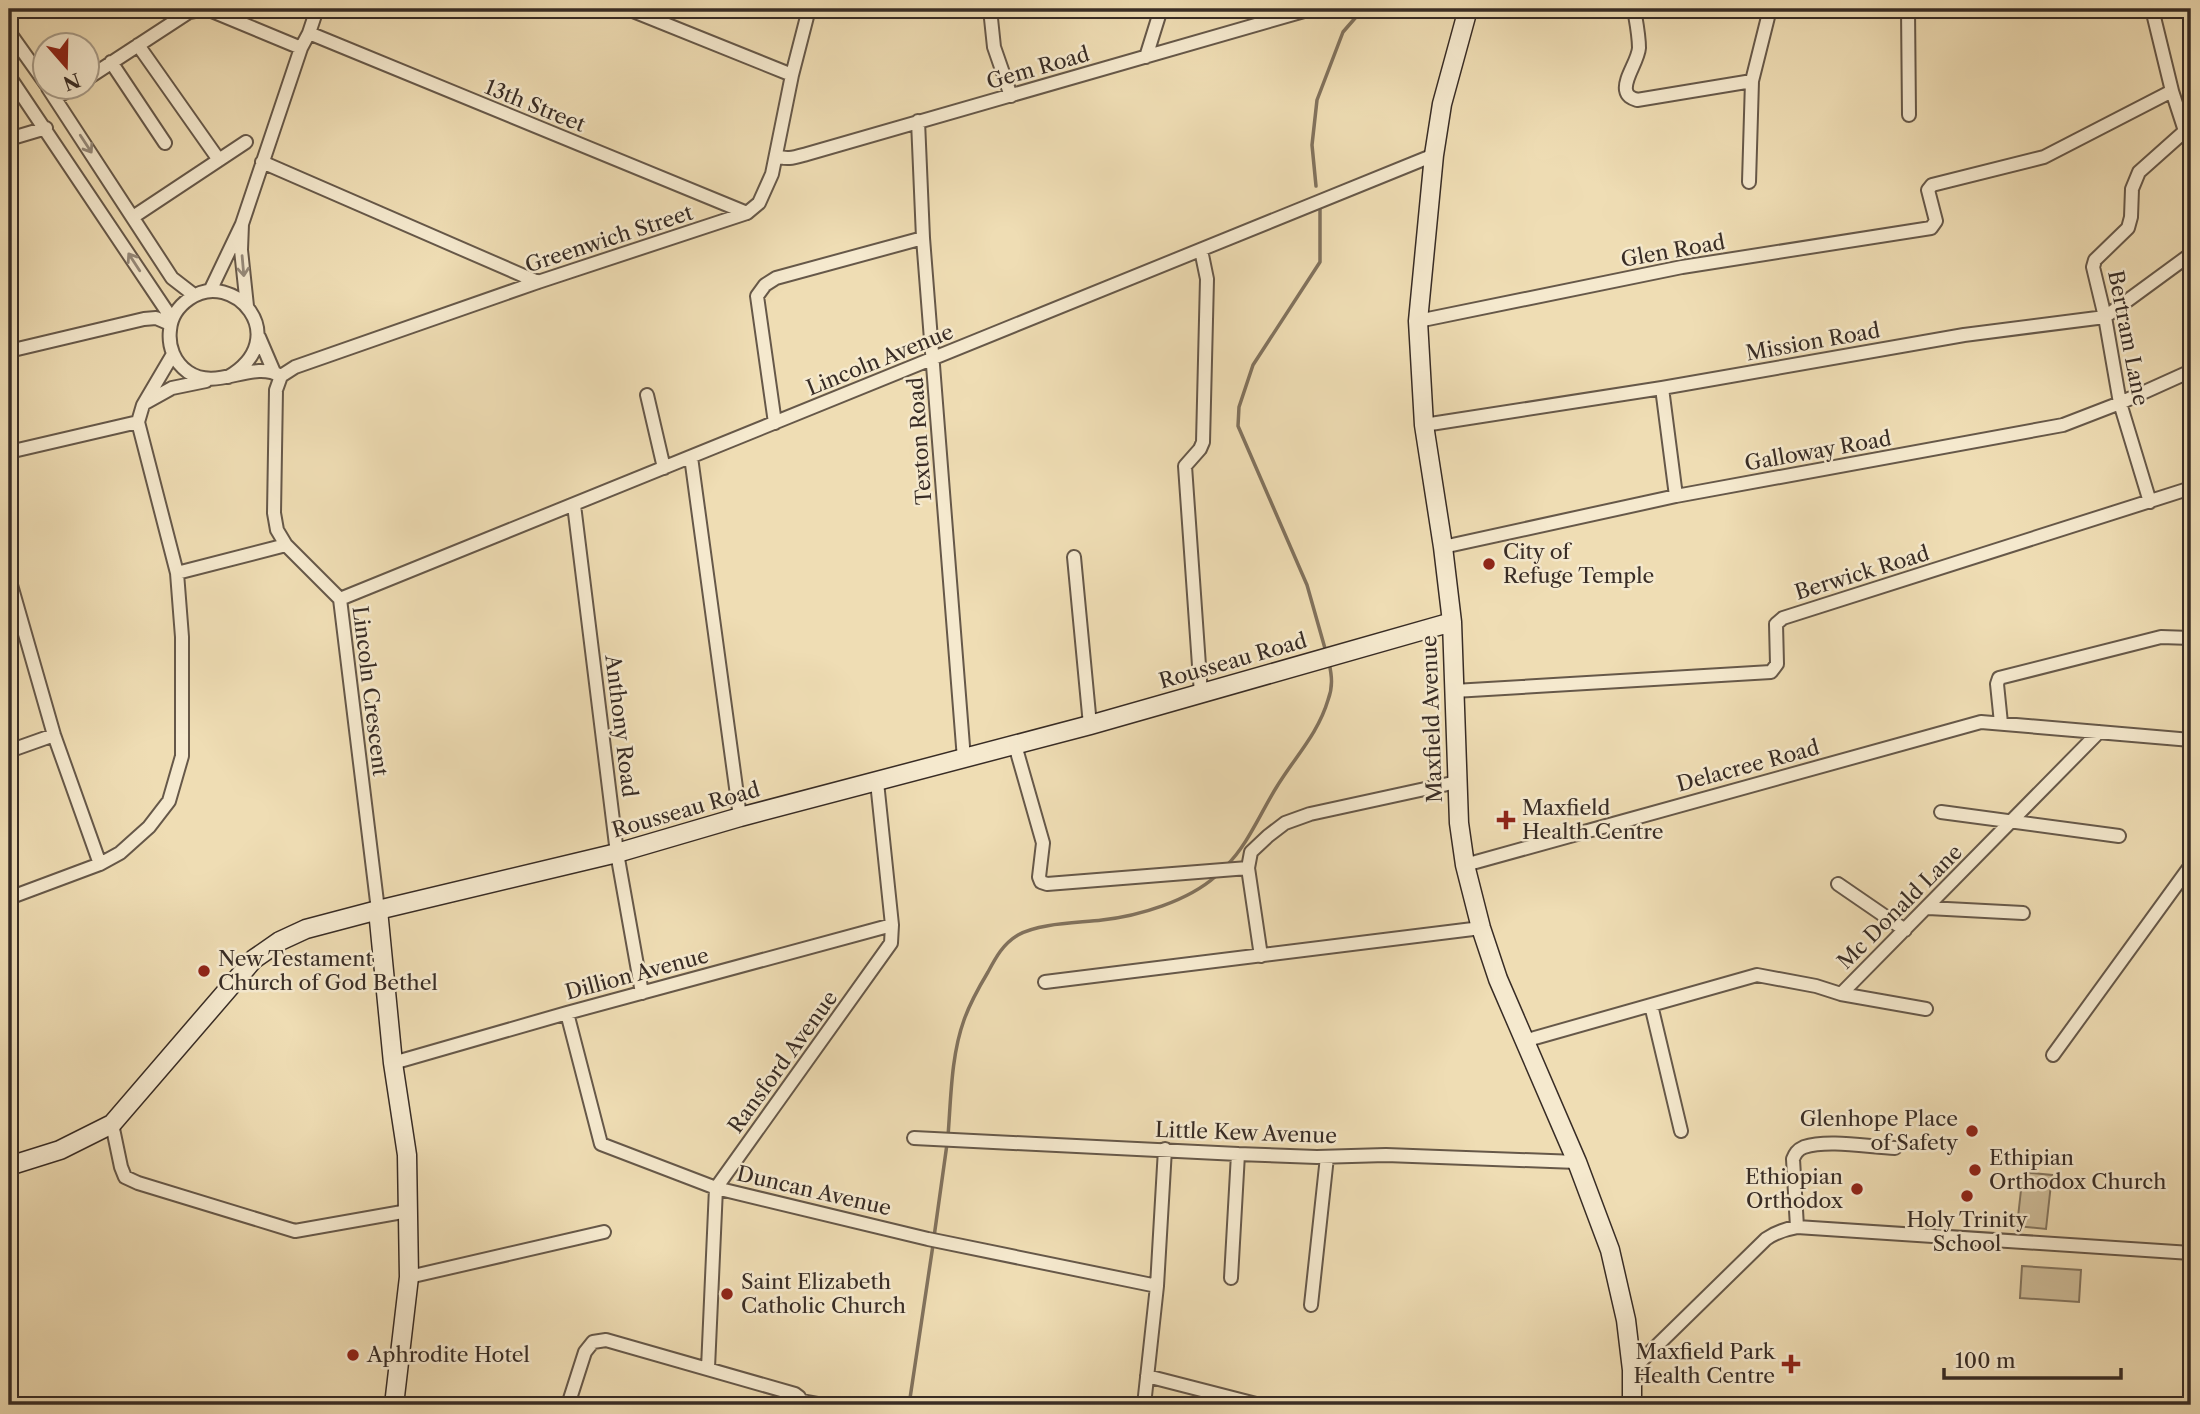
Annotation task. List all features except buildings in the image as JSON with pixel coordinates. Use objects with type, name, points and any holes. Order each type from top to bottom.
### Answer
[{"type":"street","points":[[102,68],[189,12],[207,9],[301,48]]},
{"type":"street","points":[[210,291],[242,224],[301,48],[317,9]]},
{"type":"street","points":[[628,9],[792,75]]},
{"type":"street","points":[[747,213],[759,203],[764,194],[776,155],[809,9]]},
{"type":"street","points":[[989,9],[995,47],[1011,96]]},
{"type":"street","points":[[1146,57],[1161,9]]},
{"type":"street","name":"Gem Road","points":[[776,155],[782,159],[790,158],[1311,9]]},
{"type":"street","name":"Maxfield Avenue","points":[[1468,9],[1442,104],[1434,155],[1418,321],[1423,425],[1452,622],[1459,823],[1465,865],[1481,928],[1499,979],[1577,1162],[1610,1250],[1626,1320],[1632,1370],[1632,1405]]},
{"type":"street","points":[[1634,9],[1639,48],[1626,84],[1626,92],[1630,97],[1637,100],[1752,81]]},
{"type":"street","points":[[1749,182],[1752,81],[1770,9]]},
{"type":"street","points":[[1908,9],[1909,115]]},
{"type":"street","name":"Bertram Lane","points":[[2150,502],[2120,403],[2105,317],[2093,274],[2095,260],[2128,228],[2132,189],[2138,172],[2188,129],[2172,91],[2152,9]]},
{"type":"street","points":[[9,32],[32,65]]},
{"type":"street","name":"13th Street","points":[[309,33],[747,213]]},
{"type":"street","points":[[138,45],[219,160]]},
{"type":"street","points":[[111,62],[165,144]]},
{"type":"street","points":[[9,76],[46,128],[171,321]]},
{"type":"street","name":"Glen Road","points":[[1418,321],[1682,268],[1931,228],[1936,221],[1928,190],[1932,185],[2044,157],[2172,91]]},
{"type":"street","points":[[58,102],[172,278],[194,295]]},
{"type":"street","name":"Texton Road","points":[[918,121],[923,238],[964,759]]},
{"type":"street","points":[[9,139],[46,128]]},
{"type":"street","points":[[133,218],[246,142]]},
{"type":"street","name":"Lincoln Avenue","points":[[340,599],[1434,155]]},
{"type":"street","points":[[262,162],[538,282]]},
{"type":"street","name":"Greenwich Street","points":[[278,374],[538,282],[747,213]]},
{"type":"street","points":[[143,405],[186,383],[242,373],[278,374],[247,306],[241,250],[242,224]]},
{"type":"street","points":[[775,423],[757,296],[765,285],[776,278],[823,264],[923,238]]},
{"type":"street","points":[[1201,250],[1207,279],[1203,442],[1185,466],[1201,694]]},
{"type":"street","name":"Mission Road","points":[[1423,425],[1662,388],[1964,335],[2105,317],[2191,254]]},
{"type":"street","points":[[213,380],[200,378],[180,364],[173,354],[169,339],[171,321],[181,305],[194,295],[210,291],[231,294],[247,306]]},
{"type":"street","points":[[9,351],[144,319],[171,321]]},
{"type":"street","points":[[228,377],[243,369],[253,355],[258,339],[256,323]]},
{"type":"street","points":[[9,898],[100,864],[120,853],[149,827],[169,801],[182,756],[182,637],[177,573],[138,422],[143,405],[173,354]]},
{"type":"street","name":"Galloway Road","points":[[1443,547],[1676,496],[2063,425],[2191,371]]},
{"type":"street","name":"Lincoln Crescent","points":[[278,374],[274,513],[277,530],[286,545],[340,599],[378,909]]},
{"type":"street","points":[[1662,388],[1676,496]]},
{"type":"street","points":[[647,395],[664,468]]},
{"type":"street","points":[[9,452],[138,422]]},
{"type":"street","points":[[691,457],[740,817]]},
{"type":"street","name":"Berwick Road","points":[[1454,691],[1771,672],[1777,664],[1776,624],[1783,618],[2191,488]]},
{"type":"street","name":"Anthony Road","points":[[574,505],[617,853],[642,993]]},
{"type":"street","points":[[177,573],[286,545]]},
{"type":"street","points":[[1074,556],[1090,725]]},
{"type":"street","points":[[9,578],[54,735],[100,864]]},
{"type":"street","name":"Rousseau Road","points":[[9,1166],[61,1150],[112,1124],[254,959],[306,929],[378,909],[617,853],[740,817],[1015,746],[1452,622]]},
{"type":"street","points":[[2001,723],[1997,684],[1999,678],[2161,638],[2191,638]]},
{"type":"street","name":"Delacree Road","points":[[1465,865],[1981,722],[2191,740]]},
{"type":"street","name":"Mc Donald Lane","points":[[1524,1041],[1757,975],[1816,986],[1841,995],[2099,732]]},
{"type":"street","points":[[9,751],[54,735]]},
{"type":"street","points":[[1015,746],[1043,843],[1039,877],[1041,882],[1047,884],[1248,869]]},
{"type":"street","name":"Ransford Avenue","points":[[716,1188],[891,943],[892,925],[877,782]]},
{"type":"street","points":[[1261,956],[1248,869],[1251,852],[1285,823],[1310,814],[1457,782]]},
{"type":"street","points":[[1941,812],[2119,836]]},
{"type":"street","points":[[2053,1055],[2191,865]]},
{"type":"street","points":[[1838,884],[1905,930]]},
{"type":"street","points":[[1928,908],[2023,913]]},
{"type":"street","points":[[378,909],[393,1063],[407,1155],[409,1277],[394,1405]]},
{"type":"street","name":"Dillion Avenue","points":[[393,1063],[892,925]]},
{"type":"street","points":[[1045,982],[1481,928]]},
{"type":"street","points":[[1841,995],[1927,1009]]},
{"type":"street","points":[[1651,1005],[1681,1131]]},
{"type":"street","name":"Duncan Avenue","points":[[567,1013],[601,1144],[716,1188],[935,1240],[1157,1286]]},
{"type":"street","points":[[112,1124],[125,1177],[295,1231],[408,1211]]},
{"type":"street","name":"Little Kew Avenue","points":[[914,1138],[1238,1154],[1327,1157],[1386,1155],[1577,1162]]},
{"type":"street","points":[[1797,1227],[1793,1160],[1796,1152],[1804,1147],[1831,1144],[1895,1148]]},
{"type":"street","points":[[1144,1405],[1157,1286],[1165,1149]]},
{"type":"street","points":[[1231,1279],[1238,1154]]},
{"type":"street","points":[[1311,1305],[1327,1157]]},
{"type":"street","points":[[708,1368],[716,1188]]},
{"type":"street","points":[[1632,1370],[1766,1239],[1776,1232],[1797,1227],[2191,1253]]},
{"type":"street","points":[[409,1277],[604,1232]]},
{"type":"street","points":[[568,1405],[585,1352],[593,1342],[599,1340],[795,1394],[803,1403],[824,1405]]},
{"type":"street","points":[[1147,1376],[1260,1405]]},
{"type":"shaded area","points":[[2023,1172],[2052,1175],[2046,1229],[2017,1226]]},
{"type":"shaded area","points":[[2022,1266],[2081,1270],[2079,1302],[2020,1298]]},
{"type":"waterway","points":[[1316,186],[1312,145],[1317,100],[1343,32],[1363,9]]},
{"type":"waterway","points":[[1320,205],[1320,262],[1253,365],[1239,407],[1238,426],[1307,585],[1326,652]]},
{"type":"waterway","points":[[1226,866],[1247,839],[1276,788],[1318,724],[1331,691],[1329,663]]},
{"type":"waterway","points":[[948,1136],[956,1048],[966,1014],[997,956],[1008,942],[1037,928],[1116,918],[1147,911],[1192,893],[1216,876]]},
{"type":"waterway","points":[[934,1237],[947,1144]]},
{"type":"waterway","points":[[909,1405],[933,1245]]},
{"type":"place","name":"City of Refuge Temple","points":[[1489,564]]},
{"type":"place","name":"Maxfield Health Centre","points":[[1506,820]]},
{"type":"place","name":"New Testament Church of God Bethel","points":[[204,971]]},
{"type":"place","name":"Glenhope Place of Safety","points":[[1972,1131]]},
{"type":"place","name":"Ethipian Orthodox Church","points":[[1975,1170]]},
{"type":"place","name":"Ethiopian Orthodox","points":[[1857,1189]]},
{"type":"place","name":"Holy Trinity School","points":[[1967,1196]]},
{"type":"place","name":"Saint Elizabeth Catholic Church","points":[[727,1294]]},
{"type":"place","name":"Aphrodite Hotel","points":[[353,1355]]},
{"type":"place","name":"Maxfield Park Health Centre","points":[[1791,1364]]}]
